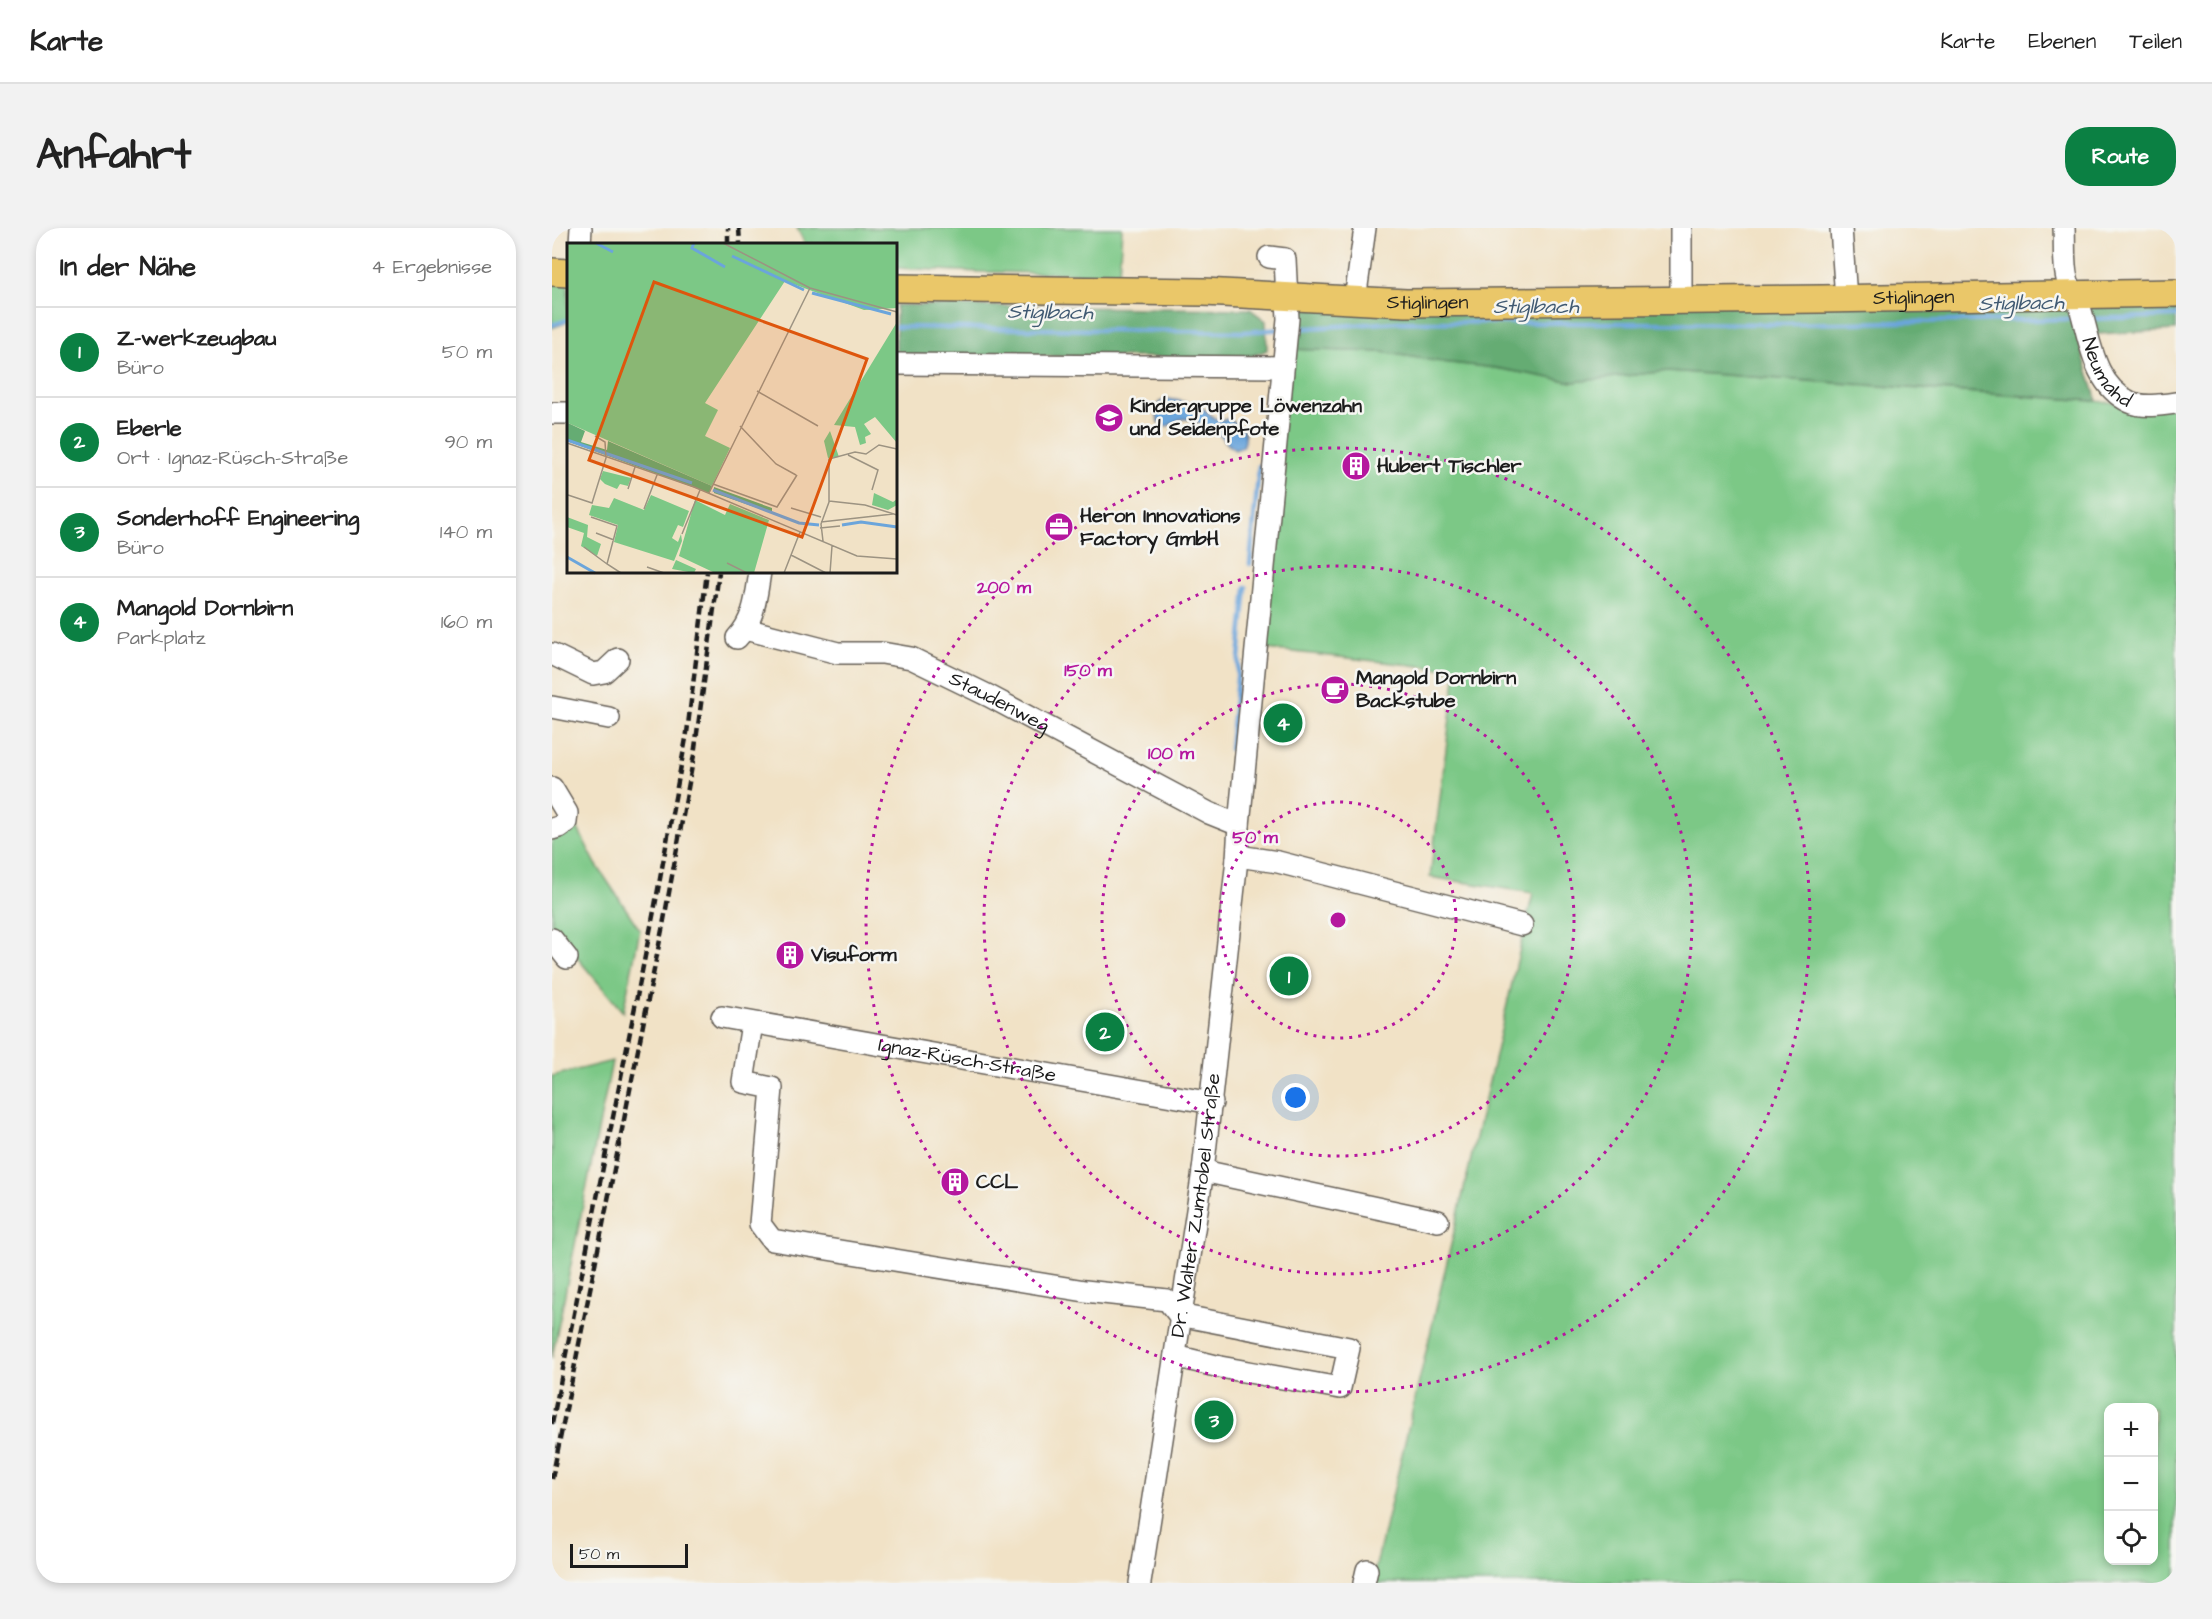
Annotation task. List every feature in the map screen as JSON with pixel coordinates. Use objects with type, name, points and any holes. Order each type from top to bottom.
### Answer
[{"type":"main road","points":[[552,272],[567,273]]},
{"type":"main road","name":"Stiglingen","points":[[897,288],[1204,292],[1287,318],[1355,300],[1406,303],[1681,299],[2078,302],[2176,293]]},
{"type":"street","points":[[580,243],[581,228]]},
{"type":"street","points":[[1355,300],[1365,228]]},
{"type":"street","points":[[1681,228],[1681,299]]},
{"type":"street","points":[[1841,228],[1846,299]]},
{"type":"street","name":"Neumahd","points":[[2067,240],[2067,280],[2078,302],[2101,375],[2111,388],[2136,404],[2176,403]]},
{"type":"street","name":"Dr. Walter Zumtobel Straße","points":[[1140,1583],[1179,1316],[1203,1171],[1237,859],[1287,318],[1285,260],[1269,256]]},
{"type":"street","points":[[897,364],[1282,367]]},
{"type":"street","points":[[552,413],[567,412]]},
{"type":"street","name":"Staudenweg","points":[[760,573],[755,604],[741,634],[838,653],[882,653],[911,658],[989,696],[1209,813],[1239,825]]},
{"type":"street","points":[[552,654],[593,674],[604,672],[618,658]]},
{"type":"street","points":[[552,707],[609,718]]},
{"type":"street","points":[[552,788],[567,813],[559,825]]},
{"type":"street","points":[[1237,859],[1245,857],[1278,862],[1522,925]]},
{"type":"street","points":[[552,939],[567,958]]},
{"type":"street","name":"Ignaz-Rüsch-Straße","points":[[722,1017],[1212,1103]]},
{"type":"street","points":[[752,1023],[742,1082],[772,1088],[760,1224],[772,1240],[1085,1291],[1167,1300],[1179,1316],[1349,1348],[1340,1388],[1220,1367],[1174,1356]]},
{"type":"street","points":[[1203,1171],[1438,1221]]},
{"type":"green space","points":[[797,228],[1122,228],[1119,274],[897,268],[897,243],[804,243]]},
{"type":"green space","points":[[552,280],[567,281],[567,322],[552,328]]},
{"type":"green space","points":[[1289,299],[2176,302],[2176,330],[2077,335],[2097,401],[1668,371],[1573,382],[1496,368],[1382,352],[1286,349]]},
{"type":"green space","points":[[897,305],[1250,309],[1266,321],[1267,350],[1248,358],[897,355]]},
{"type":"green space","points":[[1286,349],[1382,352],[1496,368],[1573,382],[1667,371],[2176,407],[2176,1583],[1372,1583],[1533,893],[1430,877],[1456,670],[1258,648]]},
{"type":"green space","points":[[575,823],[596,864],[640,930],[623,1012],[552,928],[552,836]]},
{"type":"green space","points":[[612,1061],[609,1077],[552,1358],[552,1076]]},
{"type":"water","points":[[1167,399],[1194,405],[1216,419],[1228,419],[1233,422],[1245,433],[1243,447],[1235,450],[1218,433],[1191,420],[1181,419],[1166,427],[1159,423],[1155,408]]},
{"type":"waterway","name":"Stiglbach","points":[[2089,319],[2176,316]]},
{"type":"waterway","name":"Stiglbach","points":[[1294,329],[1398,322],[1783,324],[2077,319]]},
{"type":"waterway","name":"Stiglbach","points":[[552,325],[567,320]]},
{"type":"waterway","name":"Stiglbach","points":[[897,327],[1243,332],[1283,329]]},
{"type":"waterway","points":[[1250,564],[1259,466]]},
{"type":"waterway","points":[[1230,749],[1246,587]]},
{"type":"railway","points":[[728,228],[728,243]]},
{"type":"railway","points":[[739,228],[740,243]]},
{"type":"railway","points":[[552,1424],[687,733],[707,573]]},
{"type":"railway","points":[[552,1479],[664,920],[694,755],[719,573]]},
{"type":"place","name":"Kindergruppe Löwenzahn und Seidenpfote","points":[[1109,418]]},
{"type":"place","name":"Hubert Tischler","points":[[1356,466]]},
{"type":"place","name":"Heron Innovations Factory GmbH","points":[[1059,527]]},
{"type":"place","name":"Mangold Dornbirn Backstube","points":[[1335,690]]},
{"type":"place","name":"Mangold Dornbirn","points":[[1283,723]]},
{"type":"place","name":"Visuform","points":[[790,955]]},
{"type":"place","name":"Z-werkzeugbau","points":[[1289,976]]},
{"type":"place","name":"Eberle","points":[[1105,1032]]},
{"type":"place","name":"CCL","points":[[955,1182]]},
{"type":"place","name":"Sonderhoff Engineering","points":[[1214,1420]]}]
